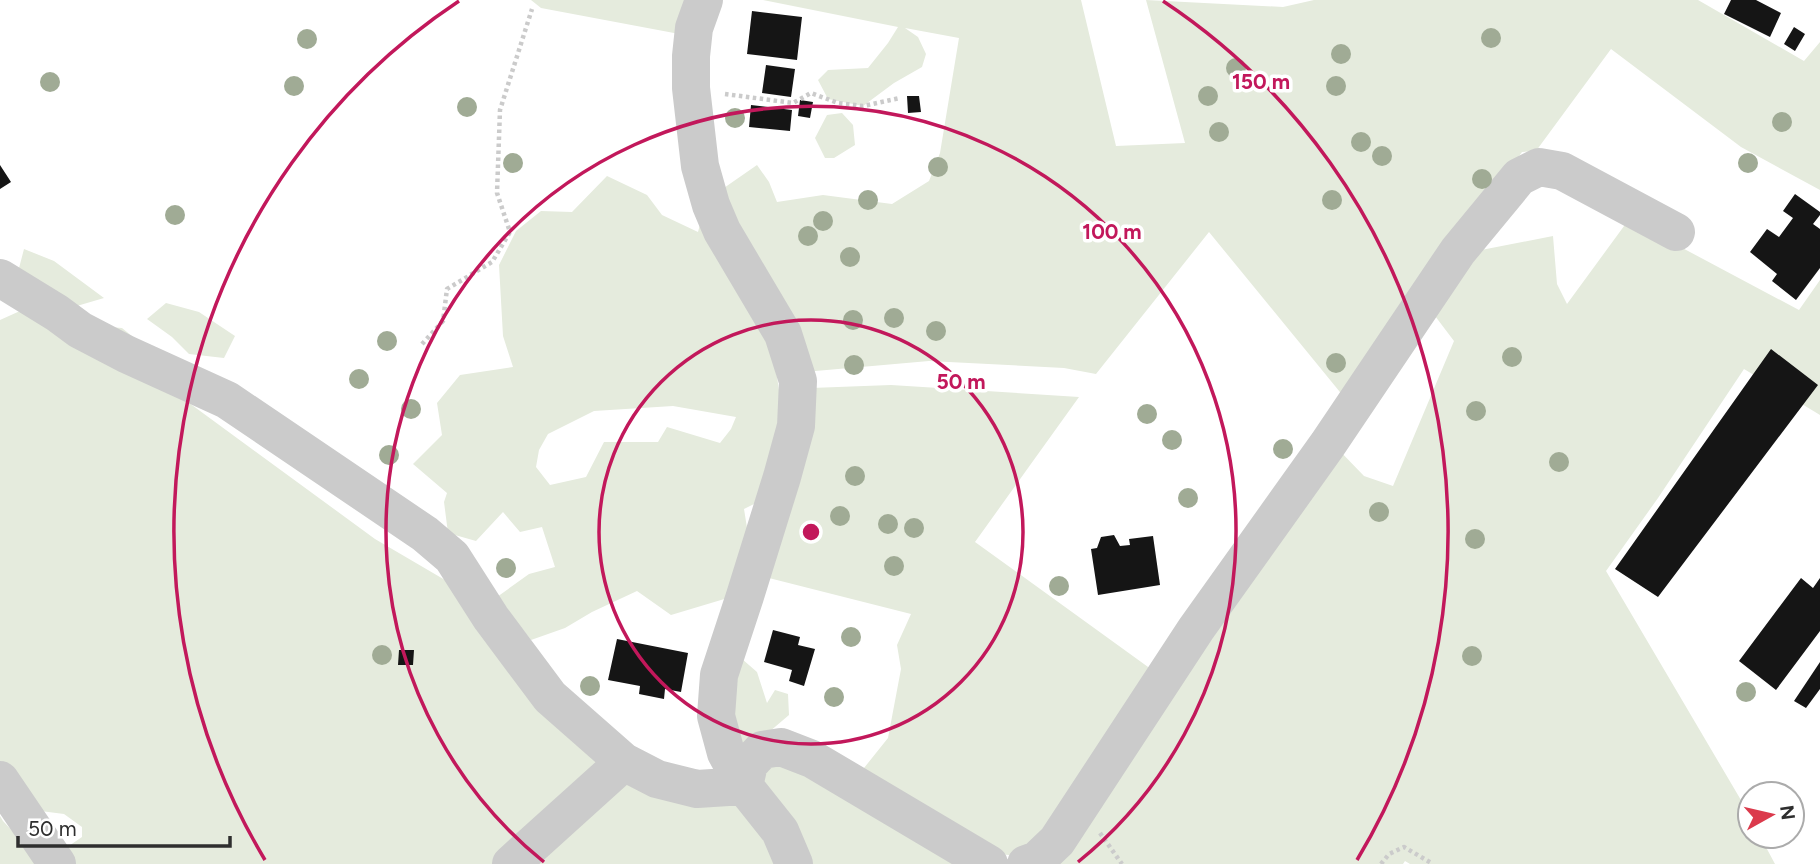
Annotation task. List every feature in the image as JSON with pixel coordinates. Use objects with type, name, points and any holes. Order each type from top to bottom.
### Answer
[{"type":"street","points":[[704,0],[694,28],[691,57],[691,88],[700,166],[711,205],[735,253],[783,334],[798,381],[796,426],[719,675],[716,716],[726,753],[744,786],[780,831],[794,864]]},
{"type":"street","points":[[1026,864],[1037,860],[1057,841],[1196,629],[1328,444],[1458,251],[1519,177],[1539,167],[1562,172],[1676,232]]},
{"type":"street","points":[[6,290],[126,354],[227,400],[425,534],[452,557],[491,618],[550,697],[624,762],[657,779],[697,789],[744,786]]},
{"type":"street","points":[[744,786],[750,764],[762,750],[781,747],[812,759],[989,864]]},
{"type":"street","points":[[511,864],[624,762]]},
{"type":"street","points":[[0,780],[57,864]]},
{"type":"path","points":[[422,344],[443,321],[447,289],[492,262],[510,232],[497,193],[500,110],[532,9]]},
{"type":"path","points":[[691,88],[793,103],[811,93],[838,103],[863,106],[900,98]]},
{"type":"path","points":[[1381,864],[1389,854],[1404,847],[1433,864]]},
{"type":"shaded area","points":[[531,0],[700,0],[690,36],[541,8]]},
{"type":"shaded area","points":[[763,0],[1081,0],[1116,146],[1185,143],[1146,0],[1283,7],[1314,0],[1698,0],[1804,61],[1820,42],[1820,190],[1741,147],[1611,49],[1536,151],[1522,152],[1344,397],[1209,232],[1096,374],[1064,368],[929,361],[804,372],[772,342],[782,411],[766,498],[744,509],[748,534],[731,597],[671,615],[637,591],[565,628],[531,640],[497,597],[529,574],[555,567],[542,527],[520,532],[503,512],[476,541],[448,533],[444,502],[447,493],[413,464],[442,435],[437,403],[460,375],[513,367],[503,336],[499,265],[516,231],[541,211],[572,212],[607,176],[647,195],[662,215],[698,232],[704,209],[721,190],[757,165],[769,182],[777,202],[823,195],[892,204],[929,181],[940,153],[959,38],[905,28],[918,37],[926,54],[922,67],[863,106],[828,99],[818,80],[828,70],[868,68],[898,27]],"holes":[[[673,406],[736,417],[720,443],[667,427],[658,442],[604,442],[586,477],[550,485],[536,467],[539,450],[548,434],[594,411]]]},
{"type":"shaded area","points":[[842,113],[853,125],[855,145],[834,158],[825,158],[815,138],[827,115]]},
{"type":"shaded area","points":[[1627,222],[1673,243],[1799,310],[1820,280],[1820,415],[1744,369],[1606,571],[1736,792],[1736,850],[1768,850],[1775,864],[1410,864],[1405,861],[1403,864],[1041,864],[1335,446],[1364,476],[1393,486],[1454,341],[1432,312],[1471,252],[1553,236],[1557,284],[1567,304]]},
{"type":"shaded area","points":[[24,249],[54,261],[104,298],[70,308],[18,272]]},
{"type":"shaded area","points":[[166,303],[199,312],[235,336],[224,358],[189,354],[172,337],[147,319]]},
{"type":"shaded area","points":[[20,311],[47,322],[122,328],[149,350],[181,397],[375,539],[445,580],[606,759],[494,864],[71,864],[60,852],[82,837],[82,827],[64,814],[25,809],[0,768],[0,320]]},
{"type":"shaded area","points":[[891,385],[1079,397],[975,542],[1155,672],[1042,843],[1020,856],[985,853],[856,778],[888,738],[901,669],[897,645],[911,614],[761,576],[811,388]]},
{"type":"shaded area","points":[[734,652],[757,672],[767,703],[775,690],[788,694],[789,715],[762,738],[737,753],[727,729]]},
{"type":"shaded area","points":[[780,759],[974,864],[805,864],[760,769]]},
{"type":"shaded area","points":[[624,782],[744,803],[776,864],[538,864]]},
{"type":"shaded area","points":[[0,816],[3,821],[43,864],[0,864]]},
{"type":"building","points":[[1731,0],[1756,0],[1781,13],[1770,37],[1724,14]]},
{"type":"building","points":[[752,11],[802,17],[797,60],[747,54]]},
{"type":"building","points":[[1794,27],[1805,34],[1795,51],[1784,44]]},
{"type":"building","points":[[766,65],[795,69],[791,97],[762,93]]},
{"type":"building","points":[[907,96],[919,96],[921,112],[908,113]]},
{"type":"building","points":[[800,100],[813,102],[810,118],[798,116]]},
{"type":"building","points":[[751,105],[792,110],[790,131],[749,127]]},
{"type":"building","points":[[0,165],[11,182],[0,189]]},
{"type":"building","points":[[1795,194],[1820,212],[1813,224],[1820,229],[1820,268],[1796,300],[1772,281],[1777,274],[1750,252],[1767,229],[1779,237],[1793,218],[1783,211]]},
{"type":"building","points":[[1771,349],[1818,385],[1658,597],[1615,569]]},
{"type":"building","points":[[1114,535],[1120,546],[1130,545],[1129,539],[1153,536],[1160,585],[1098,595],[1091,549],[1097,548],[1101,537]]},
{"type":"building","points":[[1801,578],[1813,588],[1820,578],[1820,631],[1776,690],[1739,661]]},
{"type":"building","points":[[773,630],[800,637],[798,645],[815,649],[804,686],[789,681],[792,670],[764,662]]},
{"type":"building","points":[[617,639],[688,653],[681,692],[665,689],[664,699],[639,694],[640,686],[608,680]]},
{"type":"building","points":[[399,650],[414,650],[413,665],[398,665]]},
{"type":"building","points":[[1820,662],[1820,689],[1806,708],[1794,701]]}]
